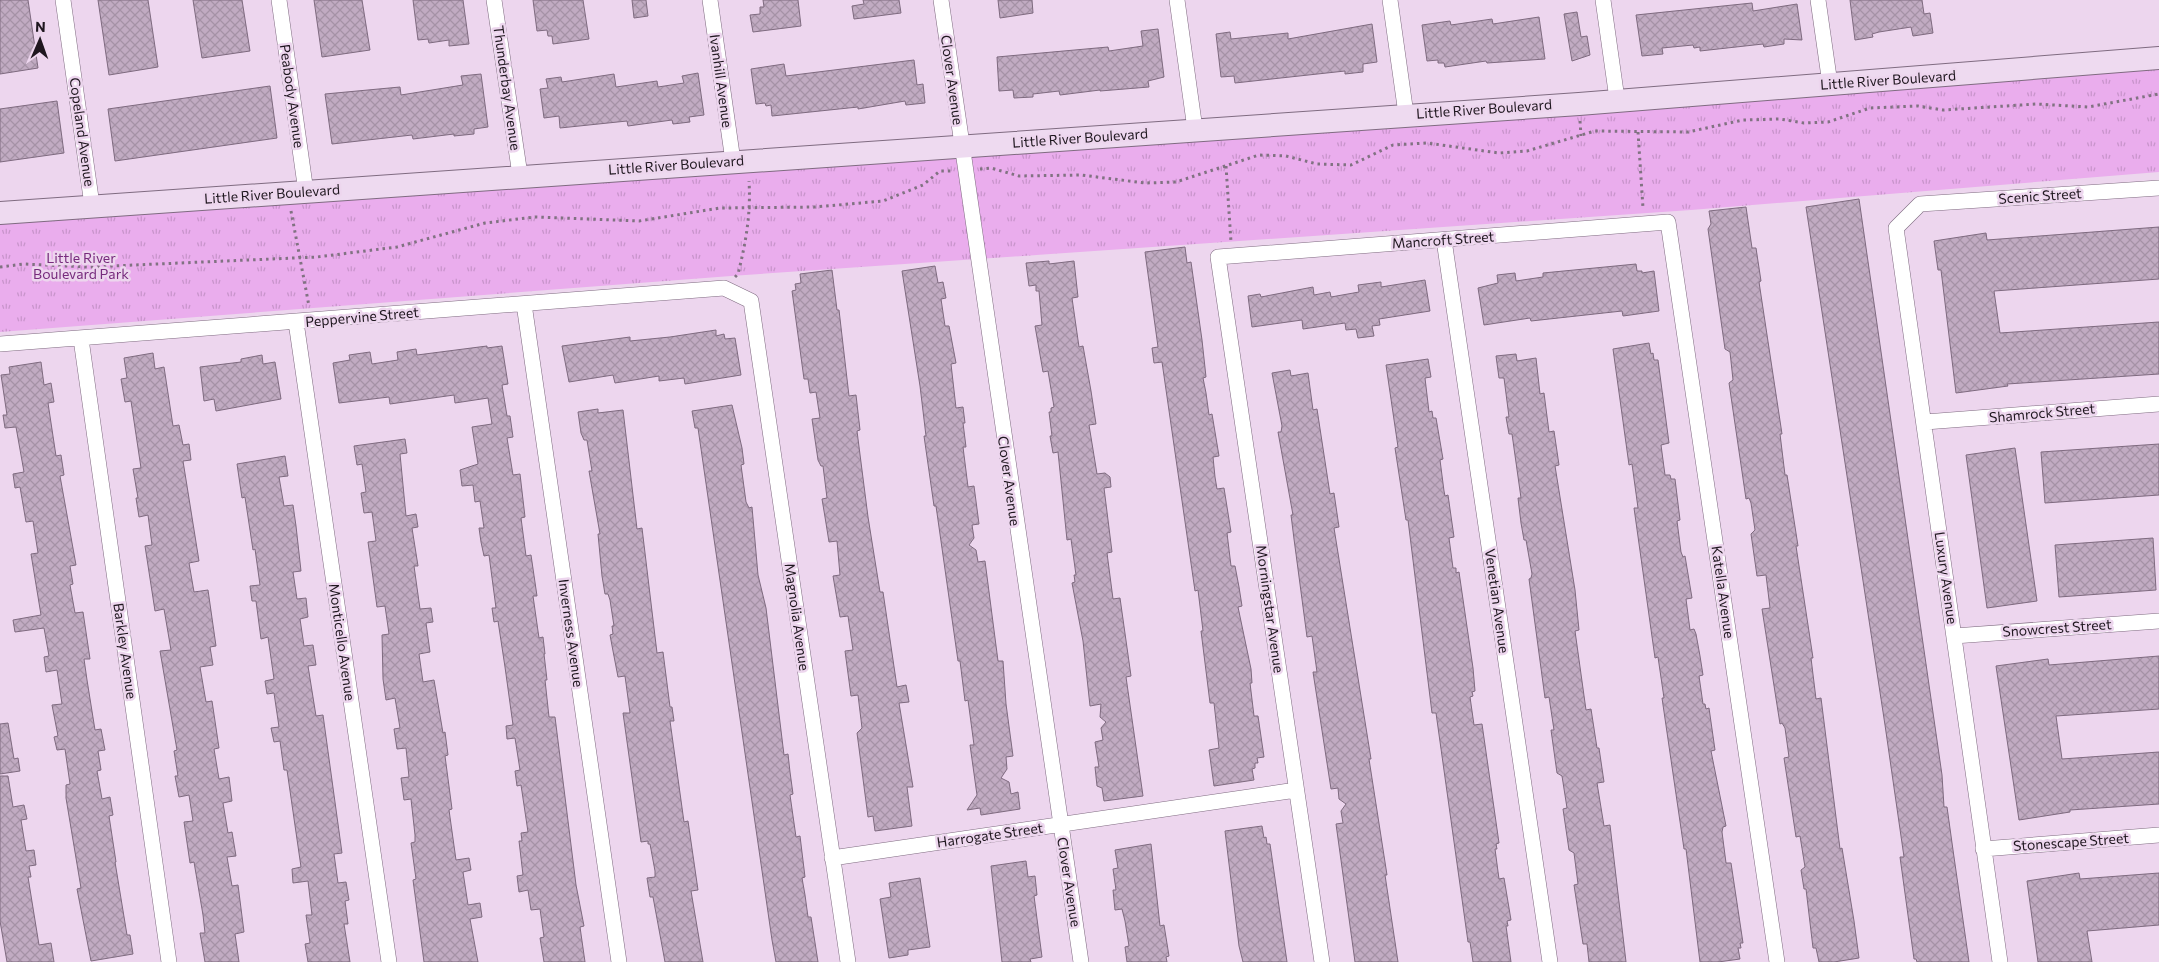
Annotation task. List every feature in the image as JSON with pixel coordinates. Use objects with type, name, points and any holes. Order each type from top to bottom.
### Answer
[{"type":"street","name":"Copeland Avenue","points":[[63,0],[92,205]]},
{"type":"street","name":"Peabody Avenue","points":[[278,0],[298,200]]},
{"type":"street","name":"Thunderbay Avenue","points":[[494,0],[520,175]]},
{"type":"street","name":"Ivanhill Avenue","points":[[710,0],[741,168]]},
{"type":"street","name":"Clover Avenue","points":[[941,0],[1081,962]]},
{"type":"street","points":[[1177,0],[1195,129]]},
{"type":"street","points":[[1390,0],[1406,114]]},
{"type":"street","points":[[1603,0],[1617,99]]},
{"type":"street","points":[[1818,0],[1830,84]]},
{"type":"street","name":"Little River Boulevard","points":[[0,213],[92,205],[298,200],[520,175],[741,168],[961,147],[1406,114],[1579,104],[1617,99],[2159,58]]},
{"type":"street","name":"Scenic Street","points":[[1920,204],[2159,188]]},
{"type":"street","name":"Luxury Avenue","points":[[1920,204],[1896,228],[2000,962]]},
{"type":"street","name":"Mancroft Street","points":[[1218,256],[1668,222]]},
{"type":"street","name":"Katella Avenue","points":[[1668,222],[1777,962]]},
{"type":"street","name":"Venetian Avenue","points":[[1444,240],[1550,962]]},
{"type":"street","name":"Morningstar Avenue","points":[[1218,256],[1322,962]]},
{"type":"street","name":"Peppervine Street","points":[[0,344],[724,288]]},
{"type":"street","name":"Magnolia Avenue","points":[[724,288],[751,301],[848,962]]},
{"type":"street","name":"Inverness Avenue","points":[[524,304],[619,962]]},
{"type":"street","name":"Monticello Avenue","points":[[296,322],[389,962]]},
{"type":"street","name":"Barkley Avenue","points":[[81,339],[169,962]]},
{"type":"street","name":"Shamrock Street","points":[[1925,422],[2159,404]]},
{"type":"street","name":"Snowcrest Street","points":[[1954,636],[2159,621]]},
{"type":"street","name":"Harrogate Street","points":[[832,858],[1296,790]]},
{"type":"street","name":"Stonescape Street","points":[[1984,849],[2159,835]]},
{"type":"path","points":[[991,168],[1019,176],[1081,175],[1145,183],[1176,182],[1259,155],[1286,156],[1317,164],[1351,164],[1393,145],[1427,143],[1499,153],[1528,151],[1595,131],[1688,132],[1743,120],[1780,119],[1804,123],[1828,122],[1870,108],[1918,106],[1943,110],[2036,104],[2088,107],[2159,94]]},
{"type":"path","points":[[1638,132],[1639,180],[1643,210]]},
{"type":"path","points":[[1226,166],[1229,236]]},
{"type":"path","points":[[738,274],[747,241],[750,207],[741,168]]},
{"type":"path","points":[[0,267],[24,264],[89,267],[300,258],[397,247],[485,223],[535,217],[639,221],[720,208],[815,207],[883,201],[923,185],[940,171]]},
{"type":"path","points":[[298,200],[300,258],[309,309]]},
{"type":"green space","name":"Little River Boulevard Park","points":[[2159,58],[2159,172],[1691,210],[731,276],[0,332],[0,213]]},
{"type":"building","points":[[0,0],[28,0],[38,68],[0,74]]},
{"type":"building","points":[[98,0],[148,0],[158,67],[109,75]]},
{"type":"building","points":[[193,0],[242,0],[250,51],[202,58]]},
{"type":"building","points":[[314,0],[362,0],[370,50],[322,57]]},
{"type":"building","points":[[413,0],[463,0],[469,44],[449,46],[449,40],[429,43],[428,39],[418,40]]},
{"type":"building","points":[[533,0],[583,0],[589,39],[553,44],[552,36],[548,36],[547,30],[537,31]]},
{"type":"building","points":[[632,0],[646,0],[648,16],[634,18]]},
{"type":"building","points":[[763,0],[798,0],[801,26],[753,32],[750,15],[760,14],[760,7],[764,7]]},
{"type":"building","points":[[863,0],[899,0],[901,13],[854,19],[852,6],[864,4]]},
{"type":"building","points":[[998,0],[1032,0],[1033,13],[1000,18]]},
{"type":"building","points":[[1850,0],[1922,0],[1924,14],[1930,13],[1933,33],[1913,36],[1911,27],[1879,32],[1872,34],[1873,37],[1855,40]]},
{"type":"building","points":[[1752,3],[1753,11],[1797,4],[1802,40],[1784,39],[1784,44],[1764,47],[1763,44],[1700,51],[1700,47],[1694,48],[1693,45],[1662,48],[1663,54],[1642,56],[1636,15]]},
{"type":"building","points":[[1577,12],[1581,37],[1587,36],[1590,55],[1572,61],[1564,14]]},
{"type":"building","points":[[1539,17],[1545,59],[1487,63],[1486,61],[1445,67],[1444,63],[1438,63],[1438,60],[1427,61],[1422,25],[1450,21],[1451,25],[1492,19],[1493,24]]},
{"type":"building","points":[[1372,24],[1377,62],[1363,64],[1363,72],[1345,74],[1345,71],[1235,83],[1234,76],[1221,77],[1216,34],[1230,32],[1231,39],[1288,33],[1288,39]]},
{"type":"building","points":[[1158,29],[1164,77],[1148,81],[1149,87],[1060,95],[1059,91],[1033,94],[1033,97],[1014,98],[1013,90],[999,91],[997,57],[1108,47],[1109,51],[1143,46],[1141,31]]},
{"type":"building","points":[[914,60],[917,85],[923,84],[925,103],[906,105],[905,101],[858,109],[858,107],[772,116],[771,105],[766,106],[765,103],[756,104],[751,69],[784,64],[786,76]]},
{"type":"building","points":[[698,73],[704,115],[689,117],[690,122],[673,124],[672,120],[628,126],[627,121],[560,128],[559,116],[544,118],[540,89],[548,88],[546,79],[561,77],[562,82],[614,74],[616,87],[657,81],[658,87],[684,83],[682,76]]},
{"type":"building","points":[[481,74],[488,127],[474,129],[474,134],[454,136],[454,134],[413,139],[412,135],[332,144],[325,94],[400,87],[401,95],[463,85],[461,76]]},
{"type":"building","points":[[270,86],[277,138],[115,161],[108,109]]},
{"type":"building","points":[[57,101],[64,153],[0,162],[0,109]]},
{"type":"building","points":[[1859,199],[1942,775],[1944,807],[1947,807],[1969,962],[1917,962],[1914,959],[1900,857],[1904,857],[1806,207]]},
{"type":"building","points":[[1746,207],[1752,248],[1756,248],[1761,281],[1759,282],[1782,434],[1780,434],[1785,475],[1787,475],[1798,546],[1796,546],[1813,658],[1811,658],[1816,699],[1821,698],[1840,849],[1842,848],[1859,958],[1834,962],[1819,962],[1816,948],[1813,948],[1806,889],[1804,889],[1801,870],[1805,867],[1800,836],[1796,837],[1784,758],[1789,757],[1785,728],[1782,723],[1780,724],[1762,609],[1770,608],[1766,575],[1757,576],[1751,534],[1755,530],[1751,503],[1749,498],[1746,499],[1729,383],[1733,380],[1730,352],[1725,349],[1708,229],[1711,224],[1709,211]]},
{"type":"building","points":[[2159,227],[2159,279],[1994,291],[2000,333],[2159,322],[2159,374],[2007,384],[2008,386],[1956,393],[1941,270],[1938,270],[1934,241],[1986,233],[1987,240]]},
{"type":"building","points":[[1185,247],[1187,263],[1191,262],[1206,377],[1203,378],[1209,415],[1212,414],[1219,456],[1213,457],[1215,477],[1217,489],[1224,488],[1231,532],[1227,533],[1231,566],[1235,566],[1239,587],[1242,606],[1238,607],[1251,669],[1252,683],[1250,683],[1254,716],[1258,716],[1264,757],[1257,758],[1258,763],[1255,763],[1255,768],[1252,769],[1254,780],[1214,786],[1209,750],[1219,748],[1214,703],[1210,703],[1198,590],[1195,591],[1162,362],[1154,363],[1152,348],[1158,347],[1145,252]]},
{"type":"building","points":[[1049,261],[1049,264],[1074,261],[1078,297],[1072,298],[1079,347],[1083,346],[1096,424],[1089,425],[1097,474],[1105,473],[1110,477],[1111,487],[1104,488],[1112,552],[1107,553],[1113,599],[1120,598],[1131,676],[1126,677],[1143,796],[1104,801],[1102,788],[1097,786],[1095,767],[1099,767],[1095,742],[1103,740],[1101,728],[1106,722],[1100,717],[1101,704],[1090,706],[1083,641],[1072,583],[1075,582],[1074,575],[1076,575],[1071,539],[1067,540],[1058,452],[1053,453],[1050,436],[1052,436],[1049,412],[1054,407],[1048,371],[1043,372],[1035,326],[1042,325],[1039,291],[1036,291],[1036,285],[1029,286],[1026,263]]},
{"type":"building","points":[[1636,264],[1637,271],[1642,271],[1642,273],[1654,271],[1659,311],[1623,316],[1622,311],[1531,321],[1530,318],[1484,325],[1478,288],[1498,283],[1497,275],[1515,273],[1516,281],[1543,277],[1543,273]]},
{"type":"building","points":[[935,266],[938,283],[943,282],[946,298],[941,299],[945,326],[949,326],[956,363],[951,364],[956,408],[963,407],[966,447],[963,447],[968,487],[974,486],[979,524],[972,525],[974,538],[969,545],[976,550],[978,562],[985,561],[998,661],[1003,661],[1006,704],[1013,756],[1006,757],[1007,769],[1001,778],[1009,782],[1011,794],[1018,792],[1020,809],[981,815],[980,808],[967,810],[977,795],[970,745],[974,745],[968,700],[965,701],[960,661],[958,661],[936,506],[934,506],[924,436],[926,436],[920,386],[902,271]]},
{"type":"building","points":[[832,270],[837,310],[839,310],[849,396],[856,395],[860,430],[857,431],[880,592],[883,592],[897,687],[906,685],[909,702],[899,703],[913,787],[907,787],[912,826],[875,831],[873,816],[868,817],[857,733],[862,728],[858,695],[851,696],[845,651],[853,650],[848,616],[840,617],[833,576],[840,575],[837,541],[829,542],[822,499],[827,498],[823,466],[821,466],[818,460],[812,419],[820,418],[816,392],[810,393],[808,379],[804,379],[792,291],[796,290],[795,284],[801,283],[800,274]]},
{"type":"building","points":[[1425,280],[1430,311],[1379,319],[1380,325],[1372,326],[1374,336],[1358,338],[1356,329],[1346,330],[1345,323],[1303,329],[1302,320],[1252,327],[1248,296],[1260,294],[1261,297],[1313,287],[1314,295],[1330,292],[1331,297],[1359,292],[1358,285],[1381,282],[1381,287]]},
{"type":"building","points":[[716,330],[716,336],[724,334],[725,339],[735,338],[741,375],[685,384],[684,378],[659,381],[659,376],[615,383],[613,375],[569,382],[562,346],[630,337],[630,341],[670,337]]},
{"type":"building","points":[[1649,343],[1654,360],[1658,360],[1669,443],[1661,445],[1665,475],[1670,475],[1671,479],[1675,479],[1680,520],[1677,521],[1681,552],[1683,557],[1685,556],[1692,598],[1686,599],[1690,630],[1694,629],[1696,634],[1700,656],[1703,675],[1699,676],[1703,704],[1705,704],[1706,709],[1709,708],[1715,750],[1711,751],[1726,826],[1723,827],[1722,832],[1726,863],[1731,863],[1743,943],[1740,943],[1741,948],[1738,948],[1740,959],[1718,962],[1700,962],[1686,849],[1684,849],[1662,698],[1664,698],[1658,657],[1655,658],[1634,508],[1638,508],[1632,464],[1629,465],[1613,349]]},
{"type":"building","points":[[487,346],[487,348],[502,346],[508,384],[502,385],[507,416],[510,416],[513,437],[507,438],[513,475],[520,474],[525,517],[521,518],[526,556],[531,555],[537,596],[533,596],[539,638],[543,637],[549,717],[555,717],[576,885],[584,926],[580,927],[585,962],[544,962],[540,938],[544,937],[540,909],[531,910],[528,890],[519,892],[517,876],[523,875],[519,841],[522,841],[521,833],[528,832],[521,785],[517,786],[515,771],[520,770],[515,738],[507,739],[506,726],[513,725],[498,621],[494,622],[492,608],[496,608],[489,555],[484,556],[481,542],[479,528],[484,528],[480,501],[475,502],[473,485],[462,486],[460,470],[478,464],[472,427],[492,424],[488,398],[455,403],[454,395],[390,404],[389,397],[339,403],[333,363],[350,360],[349,355],[370,352],[372,364],[398,360],[397,352],[416,349],[417,355]]},
{"type":"building","points":[[153,353],[155,369],[164,367],[173,426],[179,425],[183,445],[189,444],[191,460],[183,461],[199,561],[189,563],[194,592],[208,590],[216,646],[210,647],[213,665],[200,667],[206,702],[212,701],[219,748],[214,749],[219,779],[229,777],[232,801],[223,803],[228,833],[232,832],[236,856],[227,857],[232,886],[238,885],[244,932],[235,934],[239,962],[205,962],[200,933],[205,933],[203,915],[194,862],[190,863],[184,822],[193,821],[189,795],[179,797],[175,776],[178,776],[174,751],[177,750],[160,651],[171,650],[164,609],[155,611],[145,546],[152,545],[148,515],[139,517],[133,469],[141,468],[131,401],[125,402],[121,379],[127,378],[124,358]]},
{"type":"building","points":[[1516,354],[1517,361],[1536,358],[1540,394],[1544,393],[1549,432],[1554,431],[1559,465],[1555,466],[1575,590],[1579,630],[1575,631],[1586,710],[1591,709],[1597,748],[1599,748],[1604,782],[1597,783],[1604,826],[1610,825],[1626,962],[1589,962],[1587,944],[1583,944],[1574,885],[1578,884],[1574,853],[1569,850],[1563,809],[1567,808],[1562,776],[1557,773],[1551,730],[1554,730],[1549,697],[1545,698],[1529,579],[1532,574],[1521,523],[1518,498],[1521,498],[1512,434],[1509,434],[1506,417],[1509,417],[1504,378],[1499,378],[1496,356]]},
{"type":"building","points":[[262,355],[263,364],[275,362],[281,399],[216,411],[214,399],[204,401],[200,367],[241,362],[241,359]]},
{"type":"building","points":[[1428,359],[1431,377],[1425,378],[1429,412],[1432,411],[1433,418],[1436,418],[1443,459],[1440,460],[1444,491],[1445,496],[1448,495],[1454,537],[1449,538],[1453,568],[1456,568],[1456,573],[1459,572],[1473,668],[1475,691],[1472,692],[1473,696],[1470,697],[1474,725],[1482,724],[1499,843],[1496,844],[1497,849],[1495,849],[1499,879],[1504,878],[1511,920],[1507,921],[1508,926],[1506,926],[1511,962],[1473,962],[1470,942],[1468,942],[1436,713],[1432,713],[1408,520],[1406,520],[1395,448],[1398,447],[1386,365]]},
{"type":"building","points":[[41,362],[44,385],[51,383],[54,402],[48,403],[56,456],[61,455],[64,475],[60,476],[76,565],[70,566],[73,584],[70,585],[75,613],[83,612],[90,659],[84,659],[87,680],[95,730],[101,729],[105,750],[98,751],[101,770],[97,771],[102,799],[110,797],[113,815],[109,816],[115,862],[127,935],[130,935],[133,954],[91,961],[77,889],[81,888],[66,798],[66,785],[70,784],[65,749],[57,750],[54,737],[58,736],[52,705],[62,704],[57,670],[46,672],[44,657],[49,656],[44,628],[15,632],[13,620],[41,615],[31,554],[38,553],[33,521],[26,522],[20,487],[15,488],[13,474],[24,472],[16,427],[5,428],[3,415],[7,415],[1,375],[10,374],[9,367]]},
{"type":"building","points":[[1290,370],[1291,376],[1308,373],[1313,410],[1317,409],[1330,494],[1334,493],[1339,527],[1334,528],[1371,759],[1369,759],[1398,962],[1355,962],[1336,824],[1343,823],[1341,811],[1346,804],[1339,799],[1338,788],[1331,789],[1313,672],[1317,672],[1312,636],[1307,637],[1291,515],[1293,515],[1278,432],[1281,432],[1282,426],[1272,373]]},
{"type":"building","points":[[732,405],[742,448],[744,464],[741,465],[746,502],[749,508],[752,507],[758,575],[766,608],[784,755],[788,754],[793,794],[790,795],[796,837],[800,836],[805,877],[802,878],[808,917],[811,917],[818,962],[776,962],[772,940],[698,428],[695,428],[692,411]]},
{"type":"building","points":[[598,409],[598,413],[623,410],[637,529],[642,528],[657,653],[663,652],[670,707],[672,707],[674,721],[670,721],[684,822],[688,821],[698,890],[691,891],[703,962],[665,962],[653,897],[650,897],[647,878],[655,877],[655,871],[650,844],[648,844],[648,841],[641,842],[623,713],[630,713],[625,676],[618,677],[610,635],[613,634],[612,626],[614,626],[610,600],[608,594],[605,594],[602,576],[598,534],[600,534],[589,471],[592,471],[587,440],[584,440],[581,433],[578,412]]},
{"type":"building","points":[[405,439],[407,453],[400,454],[406,516],[416,514],[418,527],[412,528],[418,566],[414,566],[420,609],[431,608],[433,622],[426,623],[430,652],[419,654],[423,682],[434,680],[443,733],[445,732],[448,755],[445,756],[452,809],[449,810],[456,860],[469,858],[471,870],[463,872],[468,905],[480,903],[482,917],[470,919],[478,962],[424,962],[413,880],[416,879],[411,843],[415,842],[415,835],[411,799],[404,800],[401,778],[409,777],[406,748],[397,749],[394,729],[400,728],[395,698],[386,700],[383,679],[382,635],[389,634],[385,606],[377,607],[368,542],[376,541],[372,512],[364,513],[361,493],[366,492],[362,464],[357,465],[354,446]]},
{"type":"building","points":[[2159,444],[2159,495],[2045,503],[2041,452]]},
{"type":"building","points":[[2015,448],[2037,601],[1987,608],[1966,455]]},
{"type":"building","points":[[285,456],[288,476],[279,477],[284,506],[293,505],[301,571],[293,572],[297,599],[306,598],[308,617],[300,619],[304,646],[313,645],[316,665],[308,666],[316,716],[323,715],[342,853],[334,854],[338,883],[346,882],[349,900],[345,901],[348,924],[344,924],[350,962],[308,962],[305,944],[310,943],[306,915],[312,915],[308,881],[293,883],[292,869],[301,867],[287,770],[284,770],[280,741],[274,742],[271,728],[279,727],[274,693],[267,694],[265,681],[274,679],[268,637],[261,639],[256,601],[252,601],[250,586],[260,585],[255,549],[253,550],[245,497],[242,498],[237,464]]},
{"type":"building","points":[[2153,538],[2156,590],[2059,597],[2055,545]]},
{"type":"building","points":[[2159,656],[2159,709],[2056,716],[2062,759],[2159,752],[2159,804],[2070,810],[2070,812],[2019,820],[1996,666],[2048,659],[2049,665]]},
{"type":"building","points":[[8,723],[14,759],[18,758],[20,771],[0,774],[0,724]]},
{"type":"building","points":[[0,776],[8,776],[13,807],[24,805],[27,819],[21,820],[26,851],[34,850],[36,865],[29,866],[31,877],[28,877],[39,945],[51,943],[54,962],[7,962],[0,921]]},
{"type":"building","points":[[1262,826],[1264,838],[1266,837],[1267,844],[1270,844],[1287,962],[1243,962],[1239,946],[1225,831]]},
{"type":"building","points":[[1151,844],[1160,926],[1164,925],[1169,956],[1166,957],[1167,962],[1127,962],[1125,947],[1129,946],[1125,921],[1122,909],[1115,910],[1113,890],[1116,890],[1113,869],[1118,868],[1115,850]]},
{"type":"building","points":[[1026,861],[1028,877],[1035,876],[1037,895],[1034,896],[1042,957],[1030,959],[1031,962],[1002,962],[991,866]]},
{"type":"building","points":[[2079,873],[2080,879],[2159,873],[2159,925],[2087,931],[2092,962],[2038,962],[2027,881]]},
{"type":"building","points":[[920,878],[930,947],[908,950],[908,955],[889,958],[880,899],[891,897],[889,883]]}]
